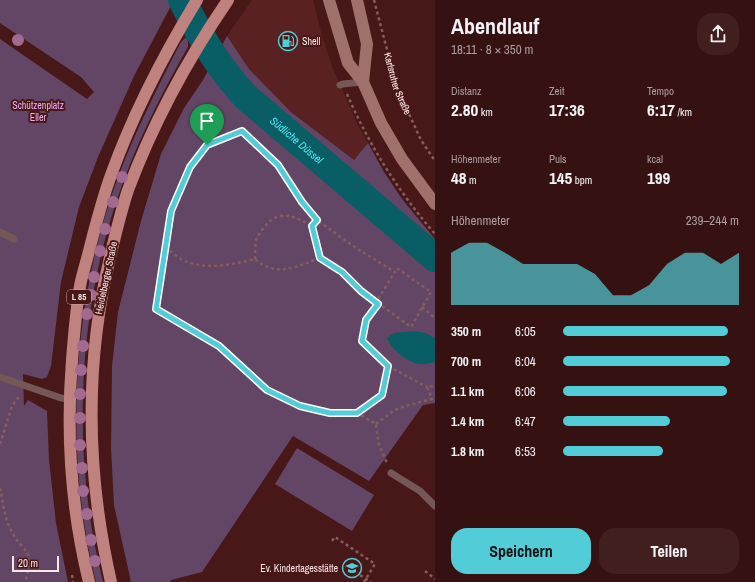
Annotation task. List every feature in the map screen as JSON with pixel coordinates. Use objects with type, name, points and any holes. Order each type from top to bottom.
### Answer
[{"type":"main road","name":"L 85","points":[[89,582],[83,559],[73,498],[70,449],[69,399],[73,340],[81,283],[110,177],[126,136],[163,59],[197,0]]},
{"type":"main road","name":"Heidelberger Straße","points":[[111,582],[94,490],[92,451],[92,373],[98,312],[115,234],[128,191],[158,118],[192,54],[228,0]]},
{"type":"main road","points":[[329,0],[348,63],[363,82],[381,123],[402,159],[435,204]]},
{"type":"main road","points":[[357,0],[367,44],[363,82]]},
{"type":"lane","points":[[340,85],[363,82]]},
{"type":"lane","points":[[0,232],[14,239]]},
{"type":"lane","points":[[0,377],[61,398],[69,399]]},
{"type":"lane","points":[[391,473],[420,491],[435,506]]},
{"type":"path","name":"Karlsruher Straße","points":[[374,0],[397,88],[421,140],[435,160]]},
{"type":"path","points":[[376,424],[357,413],[330,413],[300,406],[267,390],[219,346],[156,309],[171,211],[190,167],[207,145],[242,131],[278,165],[302,202],[317,220],[356,248],[396,272]]},
{"type":"path","points":[[255,259],[256,240],[263,228],[272,218],[283,215],[293,216],[312,226],[320,258],[342,272],[361,291],[377,303],[411,327],[432,292],[398,269],[377,303],[366,320],[362,341],[388,366],[427,387],[435,386]]},
{"type":"path","points":[[312,226],[317,220]]},
{"type":"path","points":[[166,248],[181,259],[198,265],[219,266],[255,259]]},
{"type":"path","points":[[255,259],[262,265],[276,270],[295,267],[320,258]]},
{"type":"path","points":[[422,307],[435,318]]},
{"type":"path","points":[[357,413],[382,395],[388,366]]},
{"type":"path","points":[[376,424],[393,411],[404,406],[432,399],[427,387]]},
{"type":"path","points":[[0,444],[12,406],[19,397]]},
{"type":"path","points":[[376,424],[379,445],[391,473]]},
{"type":"path","points":[[0,488],[8,524],[28,553],[30,561],[25,582]]},
{"type":"path","points":[[332,541],[335,537],[375,564],[365,580]]},
{"type":"path","points":[[425,571],[435,579]]},
{"type":"path","points":[[355,572],[365,580],[371,582]]},
{"type":"shaded area","points":[[252,0],[313,0],[332,66],[357,123],[368,143],[354,160],[291,112],[249,69],[227,36]]},
{"type":"green space","name":"Schützenplatz Eller","points":[[0,0],[174,0],[134,76],[98,157],[79,207],[61,282],[51,366],[47,377],[42,379],[23,374],[24,406],[28,400],[47,411],[49,460],[56,523],[68,582],[0,582],[0,39],[87,99],[94,92],[81,77],[0,23]]},
{"type":"green space","points":[[227,36],[249,69],[291,112],[354,160],[368,143],[384,172],[402,199],[435,239],[435,403],[423,405],[369,481],[293,436],[202,572],[171,580],[170,582],[131,582],[114,505],[111,448],[112,366],[118,312],[141,221],[161,154],[184,108],[203,80]]},
{"type":"green space","points":[[186,37],[188,47],[154,111],[125,177],[109,225],[97,275],[88,326],[84,378],[83,430],[86,482],[93,532],[103,582],[96,582],[86,532],[79,481],[76,430],[77,378],[82,326],[102,225],[118,177],[140,125],[164,75],[181,42]]},
{"type":"green space","points":[[297,448],[374,495],[352,531],[275,484]]},
{"type":"water","points":[[414,331],[426,333],[435,338],[435,362],[421,364],[410,361],[396,351],[387,338],[394,333]]},
{"type":"waterway","name":"Südliche Düssel","points":[[182,0],[210,51],[246,97],[435,258]]},
{"type":"place","name":"Shell","points":[[288,41]]},
{"type":"place","name":"Ev. Kindertagesstätte","points":[[352,568]]},
{"type":"route","points":[[242,131],[278,165],[302,202],[317,220],[312,226],[320,258],[342,272],[361,291],[378,304],[366,320],[362,341],[388,366],[382,395],[357,413],[330,413],[300,406],[267,390],[219,346],[156,309],[171,211],[190,167],[207,145],[242,131]]}]
